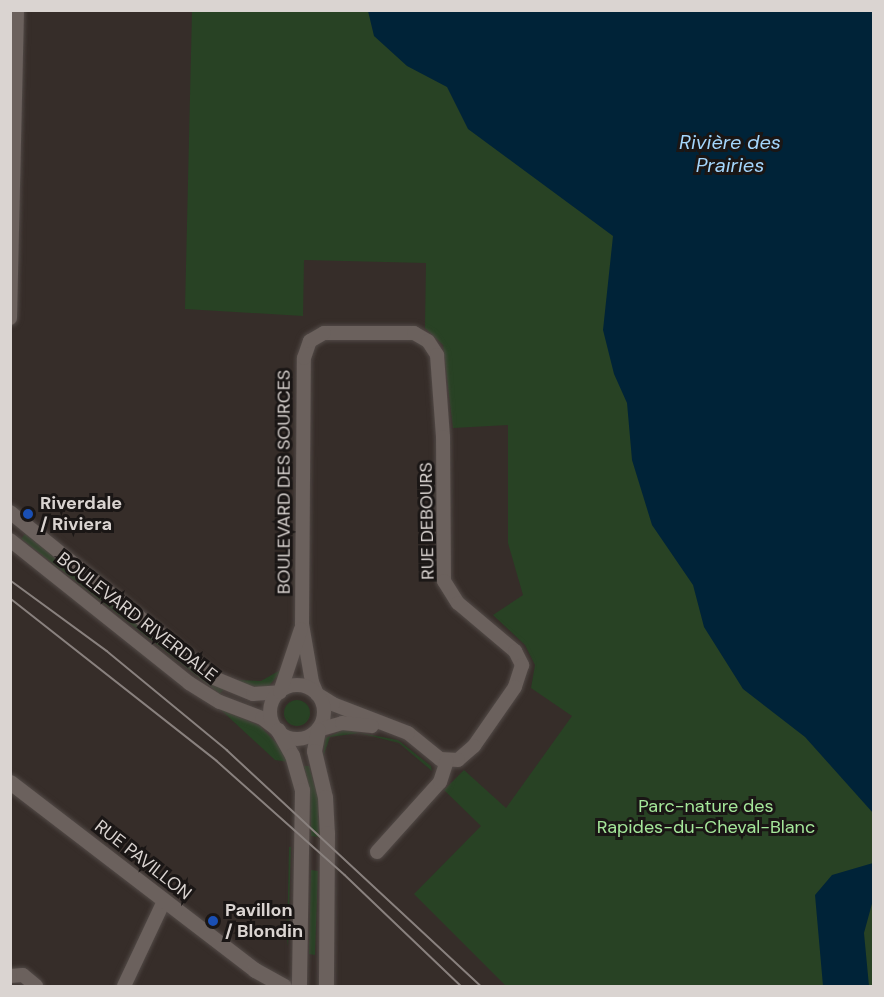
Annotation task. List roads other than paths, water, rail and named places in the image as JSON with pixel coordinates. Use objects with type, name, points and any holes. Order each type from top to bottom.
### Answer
[{"type":"street","points":[[10,318],[17,10]]},
{"type":"street","name":"RUE DEBOURS","points":[[310,341],[324,333],[414,333],[428,341],[437,355],[443,436],[444,581],[458,603],[515,651],[522,671],[515,687],[470,751],[458,760],[447,761]]},
{"type":"street","name":"BOULEVARD DES SOURCES","points":[[310,341],[304,358],[302,624],[317,694]]},
{"type":"street","name":"BOULEVARD RIVERDALE","points":[[10,512],[214,678],[253,694],[280,692]]},
{"type":"street","name":"BOULEVARD RIVERDALE","points":[[10,540],[194,686],[220,702],[262,718],[278,730]]},
{"type":"street","name":"BOULEVARD DES SOURCES","points":[[280,692],[302,624]]},
{"type":"street","points":[[299,987],[302,790],[292,755],[278,730],[271,709],[280,692],[302,685],[317,694],[410,735],[436,757],[447,761],[440,782],[377,852]]},
{"type":"street","points":[[317,694],[324,711],[314,752],[324,796],[328,843],[326,987]]},
{"type":"street","points":[[278,730],[300,739],[318,730],[342,723],[389,727]]},
{"type":"street","name":"RUE PAVILLON","points":[[10,782],[255,970],[284,987]]},
{"type":"street","points":[[124,987],[164,901]]},
{"type":"street","points":[[10,976],[23,975],[36,987]]},
{"type":"water","name":"Rivière des Prairies","points":[[368,11],[873,11],[873,813],[805,737],[743,689],[704,627],[693,585],[652,525],[632,460],[627,403],[614,374],[603,330],[613,236],[468,129],[447,87],[407,66],[374,36]]},
{"type":"water","points":[[873,863],[873,900],[864,933],[869,986],[823,986],[815,895],[832,875]]},
{"type":"tram line","points":[[10,580],[107,651],[227,750],[481,986]]},
{"type":"tram line","points":[[10,598],[217,761],[345,875],[461,986]]},
{"type":"place","name":"Riverdale / Riviera","points":[[28,514]]},
{"type":"place","name":"Pavillon / Blondin","points":[[213,921]]},
{"type":"park label","name":"Parc-nature des Rapides-du-Cheval-Blanc","points":[[706,817]]}]
